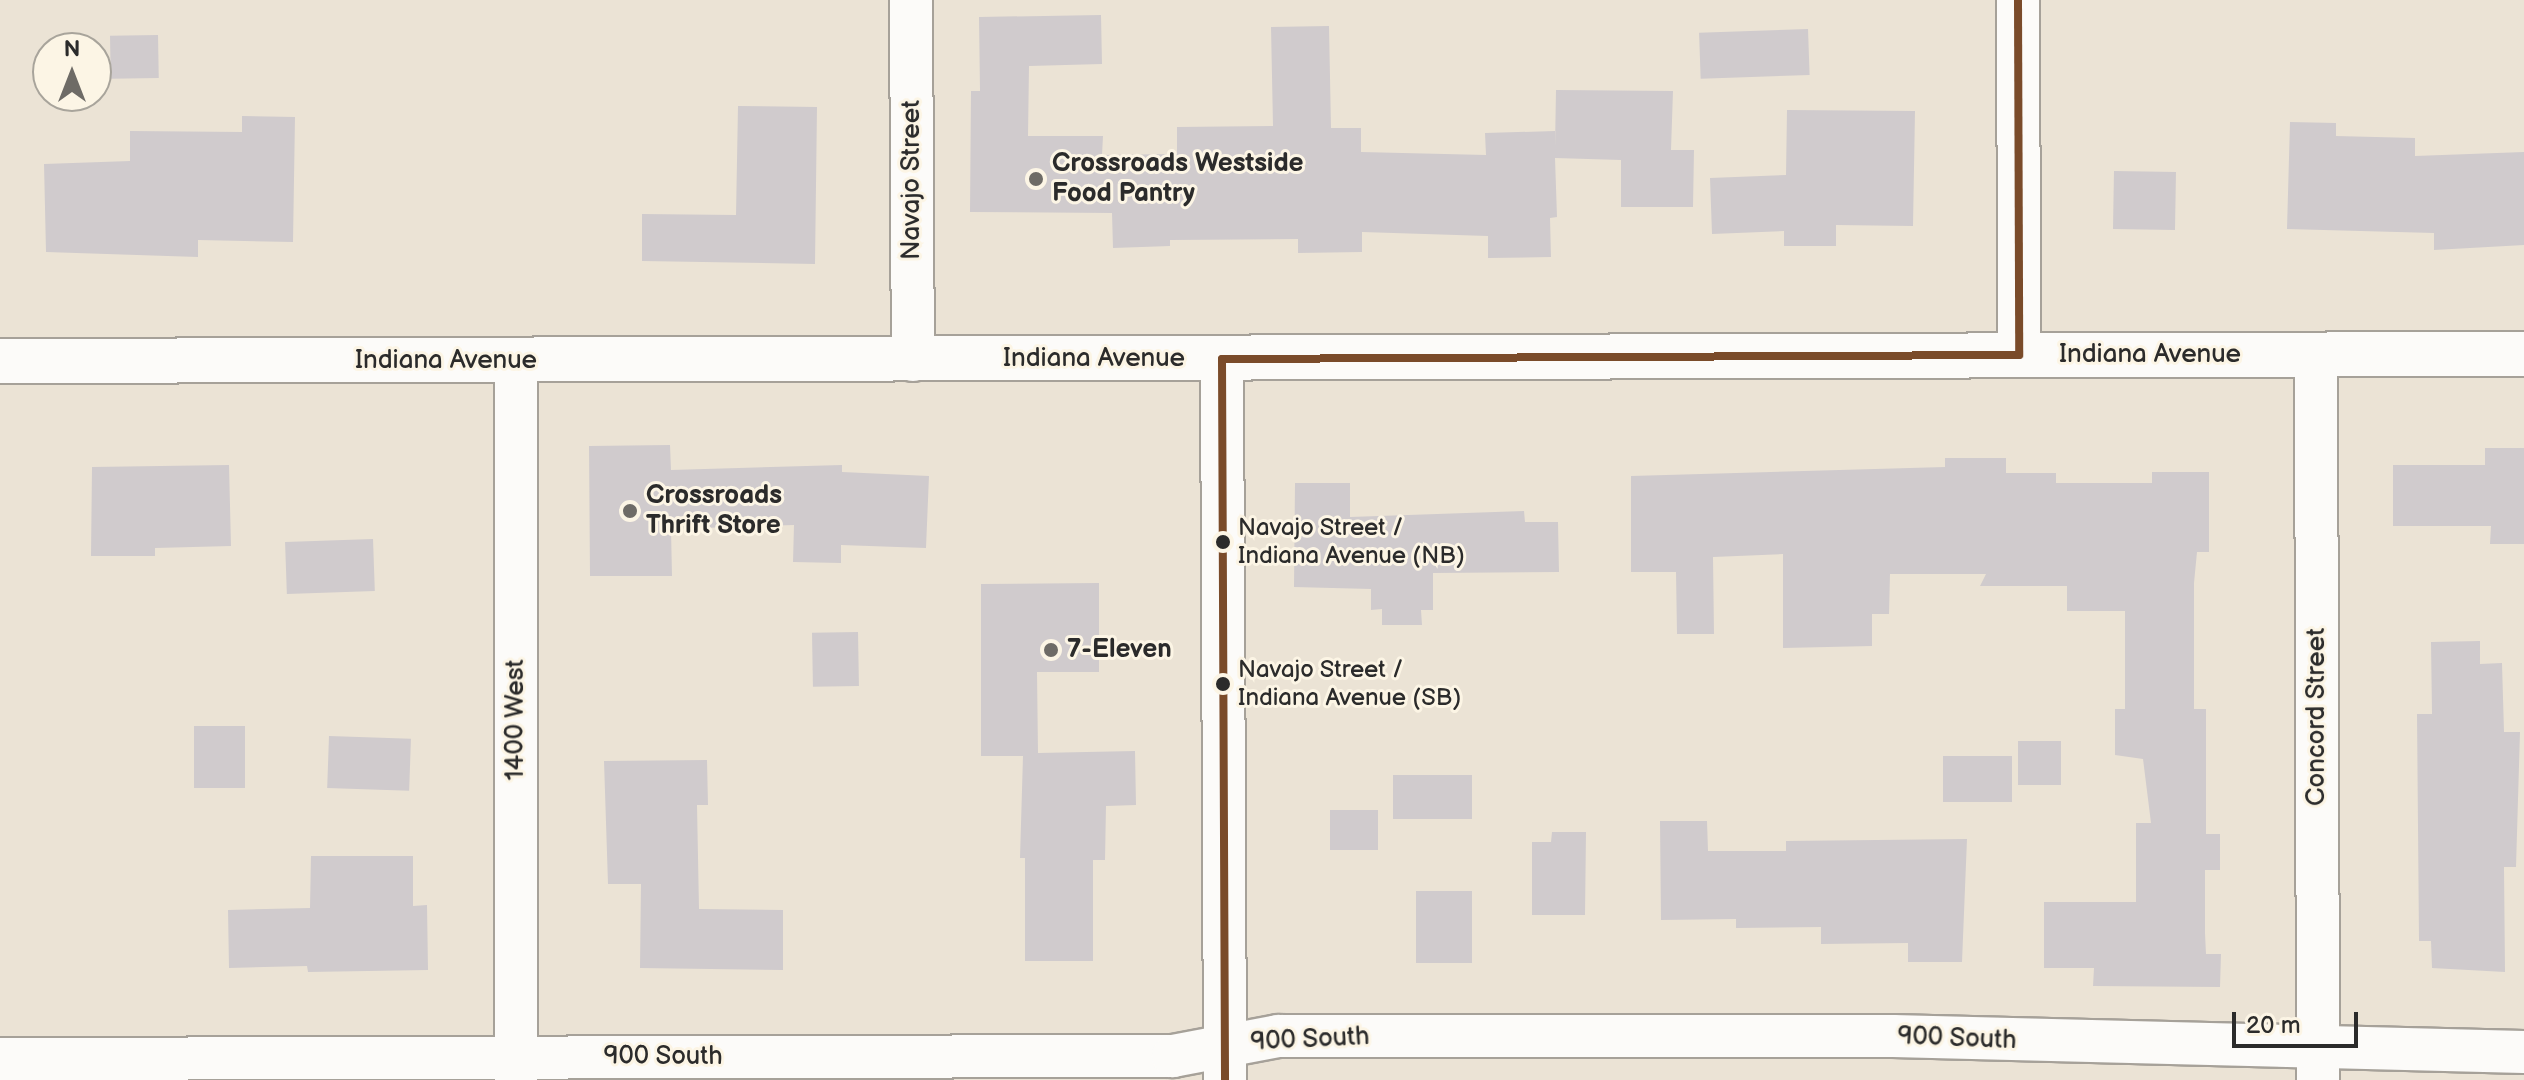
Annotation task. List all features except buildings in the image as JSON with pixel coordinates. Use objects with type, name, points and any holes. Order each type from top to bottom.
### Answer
[{"type":"street","name":"Navajo Street","points":[[911,0],[913,360]]},
{"type":"street","points":[[2018,0],[2019,355]]},
{"type":"street","name":"Indiana Avenue","points":[[0,361],[2524,354]]},
{"type":"street","name":"Concord Street","points":[[2316,355],[2318,1064]]},
{"type":"street","points":[[1222,359],[1225,1063]]},
{"type":"street","name":"1400 West","points":[[516,361],[516,1069]]},
{"type":"street","name":"900 South","points":[[0,1059],[516,1069],[1173,1056],[1225,1063],[1278,1036],[1893,1036],[2318,1064],[2524,1052]]},
{"type":"transit line","points":[[2018,0],[2019,355]]},
{"type":"transit line","points":[[1222,359],[2019,355]]},
{"type":"transit line","points":[[1222,359],[1225,1080]]},
{"type":"place","name":"Crossroads Westside Food Pantry","points":[[1036,179]]},
{"type":"place","name":"Crossroads Thrift Store","points":[[630,511]]},
{"type":"place","name":"Navajo Street / Indiana Avenue (NB)","points":[[1223,542]]},
{"type":"place","name":"7-Eleven","points":[[1051,650]]},
{"type":"place","name":"Navajo Street / Indiana Avenue (SB)","points":[[1223,684]]}]
